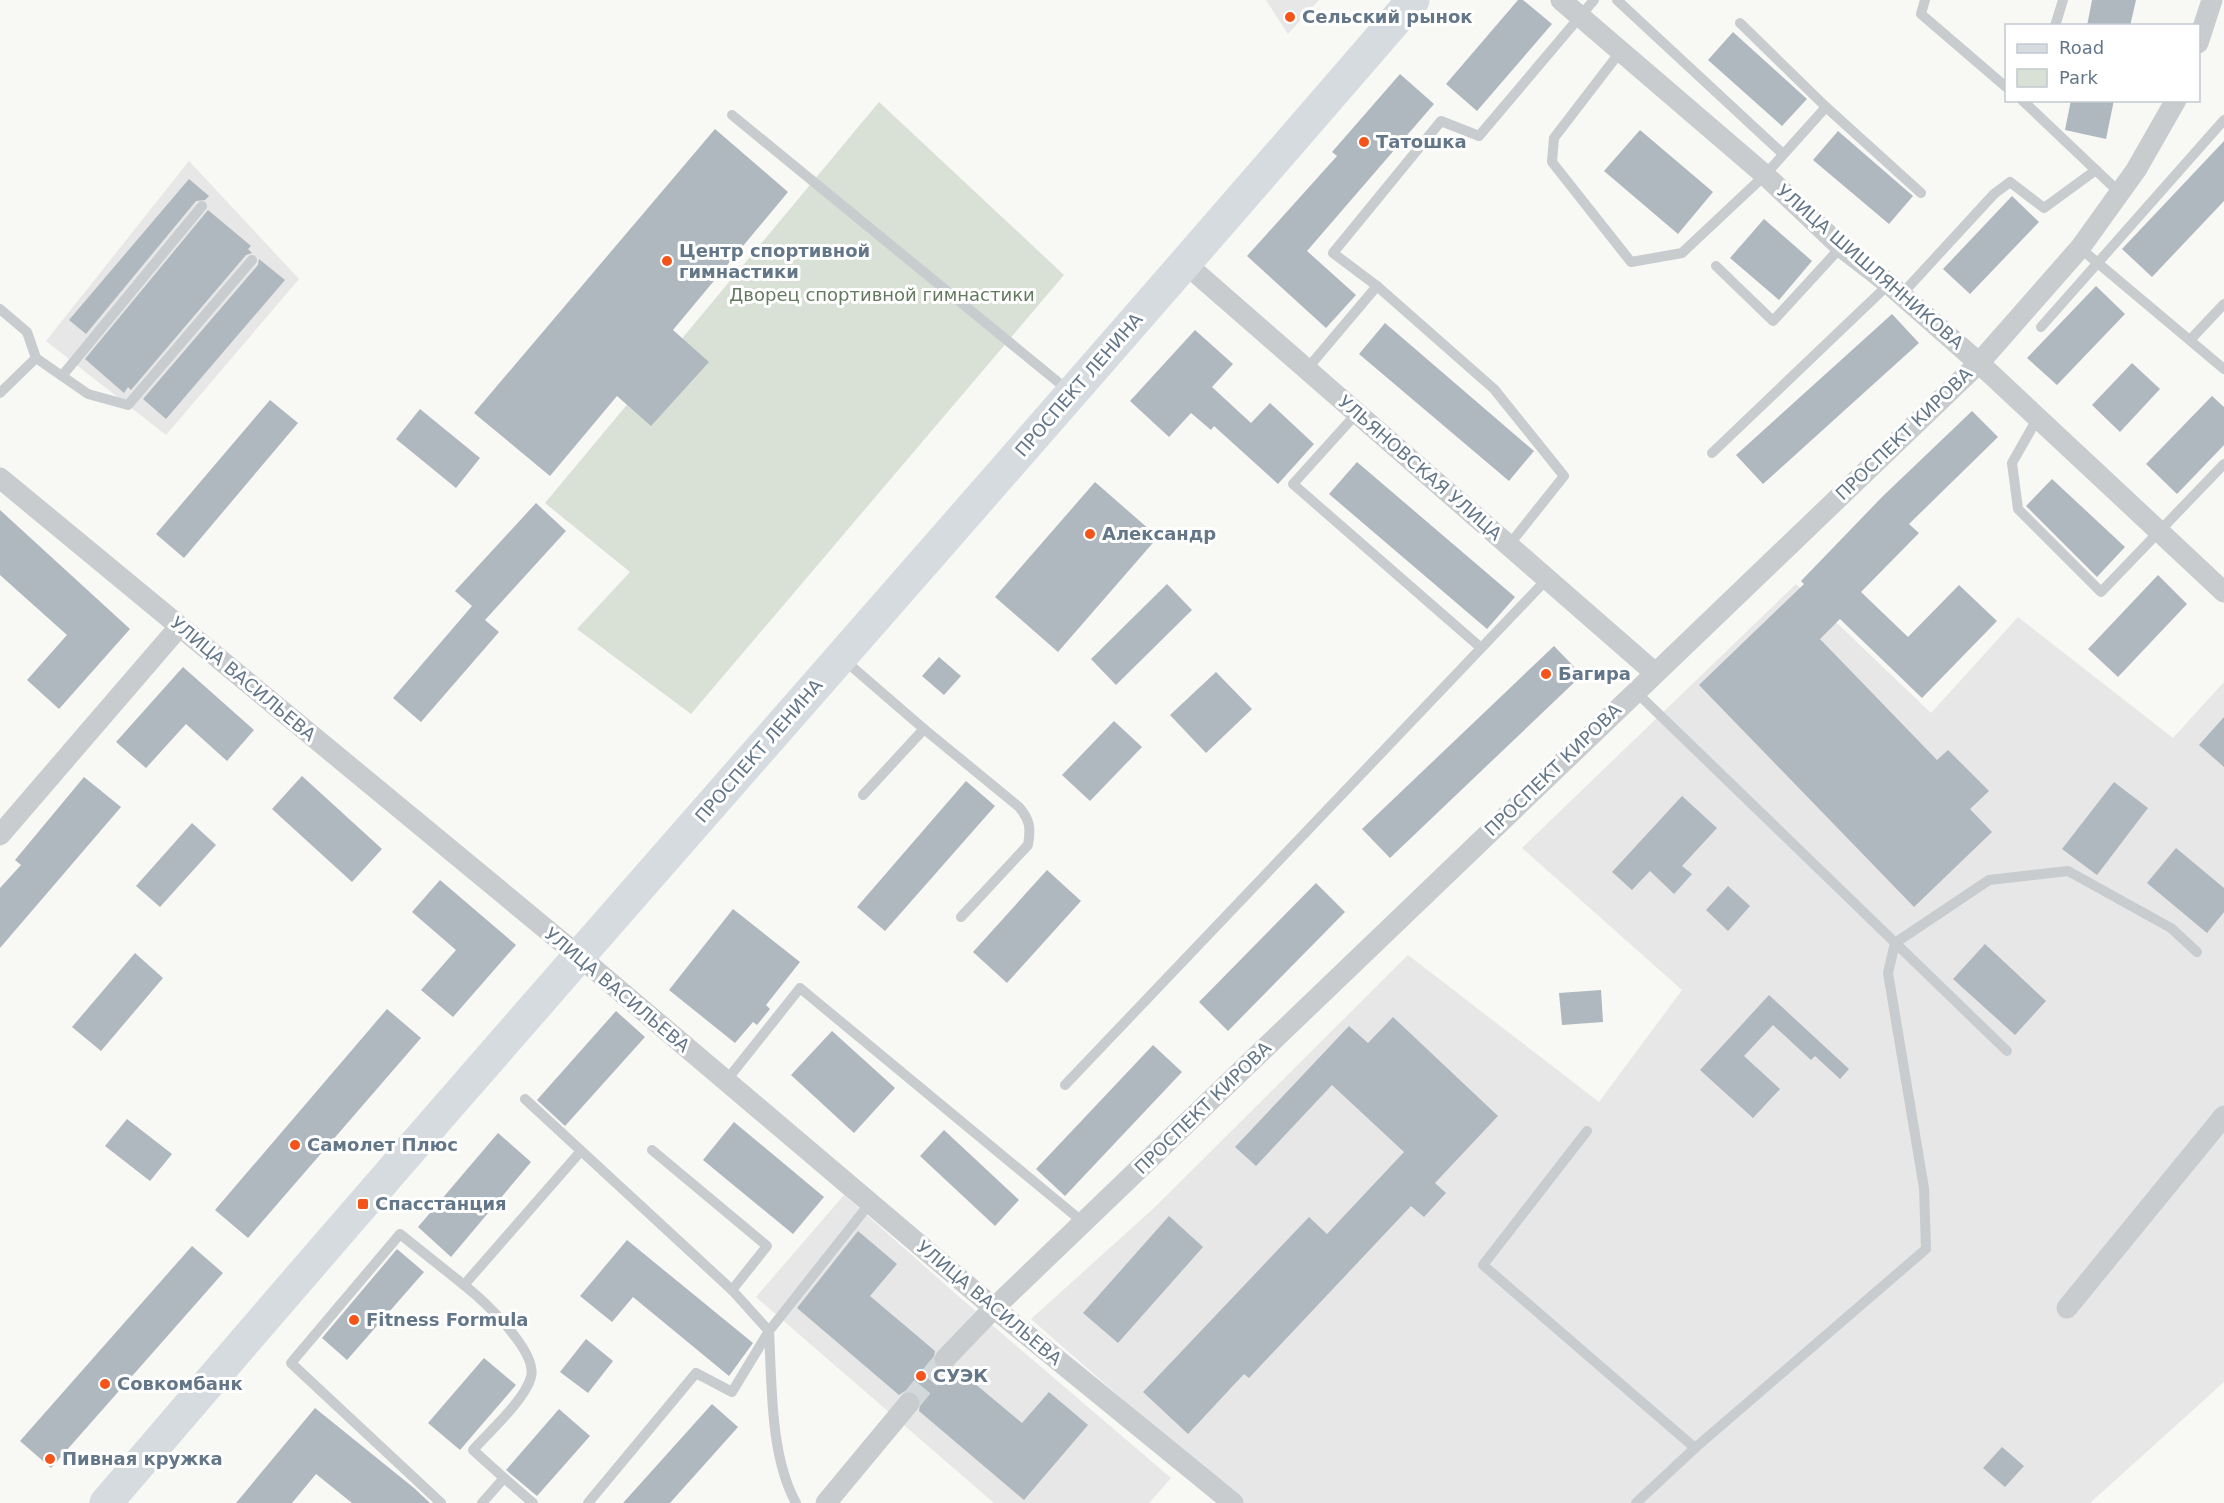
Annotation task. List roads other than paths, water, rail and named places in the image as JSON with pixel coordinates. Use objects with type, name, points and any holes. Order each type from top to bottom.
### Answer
[{"type":"main road","name":"ПРОСПЕКТ ЛЕНИНА","points":[[106,1503],[330,1241],[1186,264],[1413,0]]},
{"type":"street","name":"УЛИЦА ШИШЛЯННИКОВА","points":[[1561,0],[1765,175],[1841,247],[1895,290],[1979,363],[2159,534],[2224,592]]},
{"type":"street","points":[[2200,40],[2212,0]]},
{"type":"street","name":"ПРОСПЕКТ КИРОВА","points":[[945,1359],[994,1308],[1979,363],[2080,248],[2136,170],[2175,102]]},
{"type":"street","name":"УЛЬЯНОВСКАЯ УЛИЦА","points":[[1186,264],[1655,673]]},
{"type":"street","name":"УЛИЦА ВАСИЛЬЕВА","points":[[0,478],[580,957],[994,1308],[1233,1503]]},
{"type":"street","points":[[0,835],[179,627]]},
{"type":"street","points":[[2067,1308],[2224,1116]]},
{"type":"street","points":[[826,1503],[909,1403]]},
{"type":"lane","points":[[1509,545],[1564,476],[1494,388],[1377,286],[1333,253],[1441,122],[1479,136],[1594,0]]},
{"type":"lane","points":[[1617,0],[1783,154]]},
{"type":"lane","points":[[1925,0],[1921,14],[2005,85]]},
{"type":"lane","points":[[2056,24],[2062,0]]},
{"type":"lane","points":[[1740,23],[1826,107],[1921,193]]},
{"type":"lane","points":[[1620,52],[1554,138],[1552,162],[1631,262],[1682,253],[1765,175],[1826,107]]},
{"type":"lane","points":[[2028,103],[2120,192]]},
{"type":"lane","points":[[732,116],[1072,393]]},
{"type":"lane","points":[[2041,327],[2224,120]]},
{"type":"lane","points":[[1712,453],[1895,290],[1994,194],[2010,182],[2044,208],[2096,170]]},
{"type":"lane","points":[[63,376],[202,206]]},
{"type":"lane","points":[[1716,266],[1773,321],[1841,247]]},
{"type":"lane","points":[[2080,248],[2224,369]]},
{"type":"lane","points":[[0,309],[27,332],[36,358],[88,394],[128,405],[252,260]]},
{"type":"lane","points":[[1307,369],[1377,286]]},
{"type":"lane","points":[[2190,340],[2224,304]]},
{"type":"lane","points":[[0,393],[36,358]]},
{"type":"lane","points":[[1357,413],[1293,484],[1479,648]]},
{"type":"lane","points":[[2037,419],[2012,463],[2018,509],[2101,592],[2224,464]]},
{"type":"lane","points":[[1065,1085],[1547,579]]},
{"type":"lane","points":[[841,657],[1026,816],[1031,829],[1028,845],[961,917]]},
{"type":"lane","points":[[1635,691],[2007,1051]]},
{"type":"lane","points":[[863,795],[924,729]]},
{"type":"lane","points":[[1636,1503],[1695,1448],[1926,1249],[1924,1188],[1888,973],[1895,943],[1989,880],[2068,871],[2170,928],[2197,952]]},
{"type":"lane","points":[[726,1081],[800,988],[1084,1223]]},
{"type":"lane","points":[[525,1099],[732,1290],[769,1331],[774,1415],[784,1482],[796,1503]]},
{"type":"lane","points":[[1587,1131],[1483,1265],[1695,1448]]},
{"type":"lane","points":[[652,1150],[767,1246],[732,1290]]},
{"type":"lane","points":[[464,1285],[581,1151]]},
{"type":"lane","points":[[588,1503],[696,1373],[732,1392],[769,1331],[870,1203]]},
{"type":"lane","points":[[441,1503],[291,1363],[400,1234],[490,1306],[529,1361],[532,1376],[524,1392],[473,1450],[533,1503]]},
{"type":"lane","points":[[482,1503],[504,1478]]},
{"type":"tunnel","points":[[909,1403],[945,1359]]},
{"type":"place","name":"Сельский рынок","points":[[1290,17]]},
{"type":"place","name":"Татошка","points":[[1364,142]]},
{"type":"place","name":"Центр спортивной гимнастики","points":[[667,261]]},
{"type":"place","name":"Александр","points":[[1090,534]]},
{"type":"place","name":"Багира","points":[[1546,674]]},
{"type":"place","name":"Самолет Плюс","points":[[295,1145]]},
{"type":"place","name":"Спасстанция","points":[[363,1204]]},
{"type":"place","name":"Fitness Formula","points":[[354,1320]]},
{"type":"place","name":"СУЭК","points":[[921,1376]]},
{"type":"place","name":"Совкомбанк","points":[[105,1384]]},
{"type":"place","name":"Пивная кружка","points":[[50,1459]]},
{"type":"park label","name":"Дворец спортивной гимнастики","points":[[882,295]]}]
